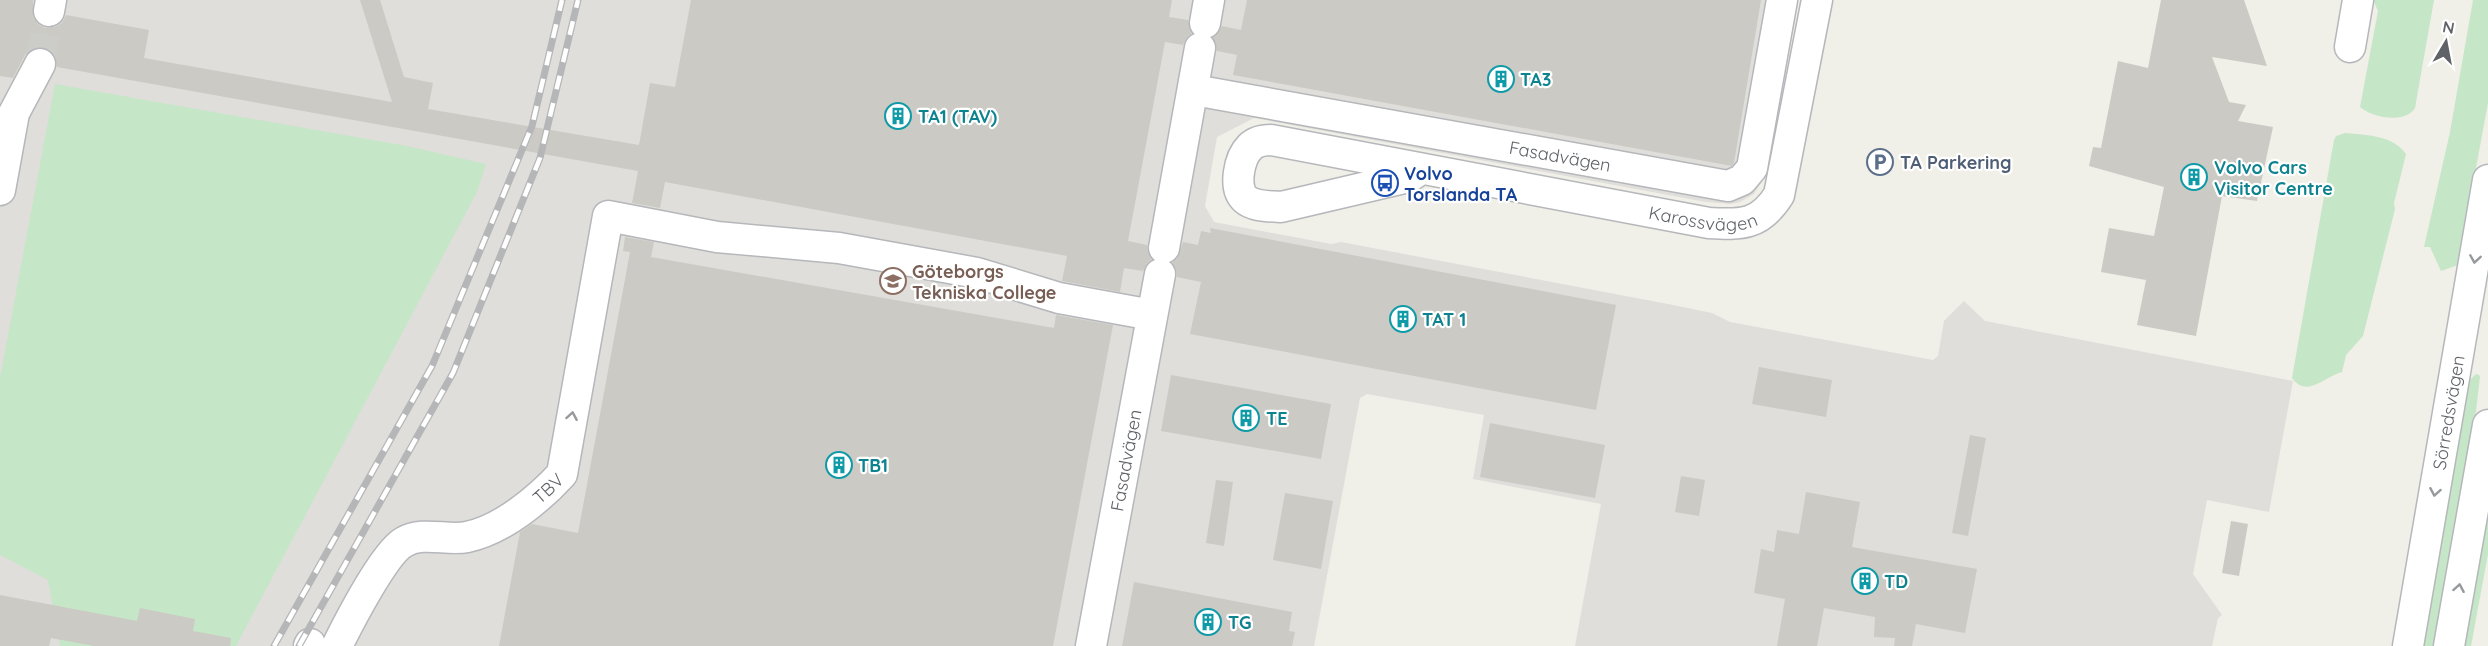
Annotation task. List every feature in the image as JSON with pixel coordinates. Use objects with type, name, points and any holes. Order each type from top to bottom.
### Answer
[{"type":"street","name":"Fasadvägen","points":[[1194,90],[1728,186],[1742,180],[1752,168],[1782,0]]},
{"type":"street","name":"Karossvägen","points":[[1421,169],[1409,177],[1281,207],[1262,206],[1246,200],[1239,191],[1239,177],[1249,147],[1261,140],[1271,140],[1709,223],[1735,225],[1747,223],[1771,208],[1779,195],[1817,0]]},
{"type":"street","points":[[2350,47],[2358,0]]},
{"type":"street","name":"Fasadvägen","points":[[1091,646],[1205,24]]},
{"type":"street","points":[[0,190],[14,113],[40,64]]},
{"type":"street","name":"Sörredsvägen","points":[[2408,646],[2460,356],[2488,180]]},
{"type":"street","name":"TBV","points":[[318,645],[374,580],[386,560],[403,542],[422,537],[466,537],[488,530],[539,499],[562,474],[608,216],[717,237],[839,248],[977,273],[1059,298],[1152,315]]},
{"type":"street","points":[[2449,646],[2488,425]]},
{"type":"shaded area","points":[[0,0],[1794,0],[1762,181],[1754,194],[1740,202],[1731,204],[1706,202],[1254,118],[1217,137],[1205,206],[1214,222],[1331,244],[1341,242],[1673,305],[1712,313],[1730,322],[1933,360],[1938,356],[1944,321],[1964,301],[1985,321],[2293,381],[2269,512],[2207,500],[2193,574],[2222,615],[2218,618],[2212,646],[1575,646],[1601,504],[1473,479],[1484,415],[1367,394],[1360,398],[1314,646],[0,646]]},
{"type":"green space","points":[[2373,0],[2434,0],[2415,108],[2410,113],[2397,118],[2373,114],[2360,107],[2378,11]]},
{"type":"green space","points":[[2473,0],[2488,0],[2488,103],[2458,265],[2441,271],[2430,247],[2424,247],[2450,132]]},
{"type":"green space","points":[[55,84],[407,146],[486,164],[477,192],[236,646],[60,646],[48,580],[0,555],[0,378]]},
{"type":"green space","points":[[2345,133],[2387,140],[2401,148],[2406,154],[2394,203],[2395,209],[2363,336],[2346,355],[2342,372],[2316,384],[2304,386],[2292,378],[2334,140],[2336,136]]},
{"type":"green space","points":[[2476,374],[2480,377],[2476,411],[2433,646],[2413,646],[2467,383]]},
{"type":"green space","points":[[2488,481],[2488,554],[2471,646],[2457,646]]},
{"type":"building","name":"TA1 (TAV)","points":[[0,0],[33,0],[33,17],[45,28],[55,27],[62,23],[66,15],[149,30],[144,58],[392,102],[360,0],[380,0],[404,77],[433,83],[428,109],[639,145],[650,83],[675,87],[691,0],[1172,0],[1169,17],[1188,20],[1192,33],[1183,45],[1165,42],[1128,241],[1147,245],[1152,259],[1143,271],[1124,268],[1120,292],[1062,281],[1067,256],[665,182],[660,208],[632,203],[638,171],[57,67],[54,54],[40,47],[31,49],[25,55],[13,78],[0,76]]},
{"type":"building","name":"TA3","points":[[1247,0],[1761,0],[1732,166],[1233,75],[1237,55],[1217,51],[1213,38],[1222,26],[1241,30]]},
{"type":"building","name":"Volvo Cars Visitor Centre","points":[[2161,0],[2244,0],[2267,66],[2212,57],[2229,102],[2246,105],[2238,121],[2273,127],[2257,201],[2222,196],[2196,336],[2137,325],[2146,280],[2101,272],[2109,228],[2154,236],[2164,187],[2089,166],[2093,147],[2101,148],[2118,61],[2148,68]]},
{"type":"building","name":"TAT 1","points":[[1210,228],[1616,305],[1596,410],[1190,334],[1201,282],[1177,277],[1172,263],[1177,259],[1183,242],[1198,245],[1201,231],[1211,233]]},
{"type":"building","name":"TB1","points":[[625,237],[654,242],[651,257],[1054,328],[1056,315],[1113,325],[1053,646],[499,646],[520,532],[532,524],[578,533],[630,252],[623,251]]},
{"type":"building","points":[[1759,367],[1832,380],[1826,417],[1752,404]]},
{"type":"building","name":"TE","points":[[1171,375],[1331,404],[1321,459],[1161,431]]},
{"type":"building","points":[[1490,423],[1605,445],[1595,498],[1480,477]]},
{"type":"building","points":[[1970,435],[1986,438],[1968,536],[1952,533]]},
{"type":"building","points":[[1681,476],[1705,480],[1699,516],[1675,512]]},
{"type":"building","points":[[1216,480],[1233,482],[1224,546],[1206,543]]},
{"type":"building","name":"TD","points":[[1806,492],[1860,502],[1852,547],[1977,569],[1965,633],[1916,624],[1912,646],[1894,646],[1895,638],[1874,637],[1875,617],[1824,608],[1817,646],[1777,646],[1785,599],[1754,593],[1761,549],[1774,552],[1777,530],[1799,534]]},
{"type":"building","points":[[1285,493],[1333,501],[1321,569],[1273,560]]},
{"type":"building","points":[[2231,521],[2248,524],[2239,576],[2222,573]]},
{"type":"building","name":"TG","points":[[1134,582],[1292,612],[1289,631],[1295,632],[1292,646],[1122,646]]},
{"type":"building","points":[[0,595],[137,621],[140,608],[195,619],[193,631],[231,638],[230,646],[94,646],[51,638],[49,646],[0,646]]},
{"type":"tunnel","points":[[40,64],[49,11]]},
{"type":"railway","points":[[274,646],[432,366],[532,126],[562,0]]},
{"type":"railway","points":[[299,646],[453,373],[540,158],[578,0]]},
{"type":"place","name":"TA3","points":[[1501,79]]},
{"type":"place","name":"TA1 (TAV)","points":[[898,116]]},
{"type":"place","name":"TA Parkering","points":[[1880,162]]},
{"type":"place","name":"Volvo Cars Visitor Centre","points":[[2194,177]]},
{"type":"place","name":"Volvo Torslanda TA","points":[[1385,183]]},
{"type":"place","name":"Göteborgs Tekniska College","points":[[893,281]]},
{"type":"place","name":"TAT 1","points":[[1403,319]]},
{"type":"place","name":"TE","points":[[1246,418]]},
{"type":"place","name":"TB1","points":[[839,465]]},
{"type":"place","name":"TD","points":[[1865,581]]},
{"type":"place","name":"TG","points":[[1208,622]]}]
